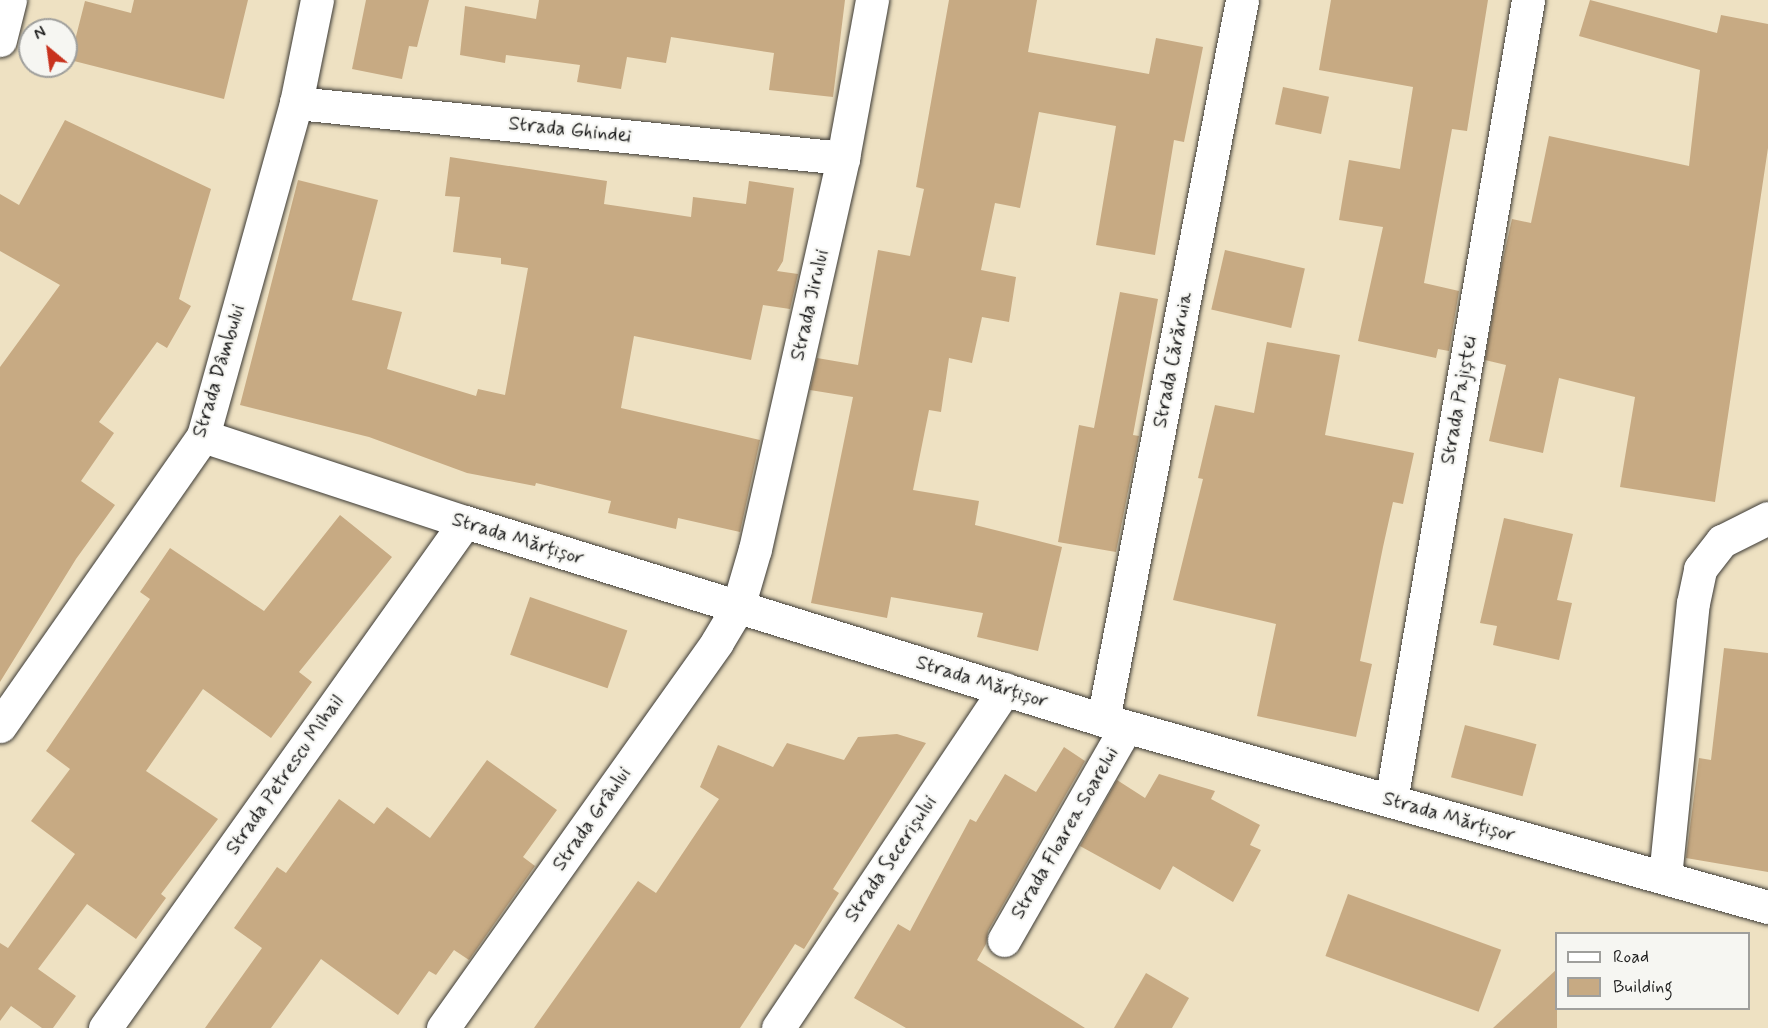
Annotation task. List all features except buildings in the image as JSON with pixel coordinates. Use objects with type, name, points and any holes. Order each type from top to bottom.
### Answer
[{"type":"street","points":[[0,40],[10,0]]},
{"type":"street","name":"Strada Dâmbului","points":[[0,726],[203,436],[296,103],[317,0]]},
{"type":"street","name":"Strada Jirului","points":[[738,607],[755,549],[843,158],[872,0]]},
{"type":"street","name":"Strada Cărăruia","points":[[1115,723],[1242,0]]},
{"type":"street","name":"Strada Pajiștei","points":[[1390,801],[1528,0]]},
{"type":"street","name":"Strada Ghindei","points":[[296,103],[843,158]]},
{"type":"street","name":"Strada Mărțișor","points":[[203,436],[465,522],[1115,723],[1768,907]]},
{"type":"street","points":[[1665,877],[1693,603],[1700,569],[1722,541],[1768,518]]},
{"type":"street","name":"Strada Petrescu Mihail","points":[[105,1028],[465,522]]},
{"type":"street","name":"Strada Grâului","points":[[443,1028],[717,642],[738,607]]},
{"type":"street","name":"Strada Secerișului","points":[[778,1028],[1005,689]]},
{"type":"street","name":"Strada Floarea Soarelui","points":[[1004,940],[1115,723]]}]
